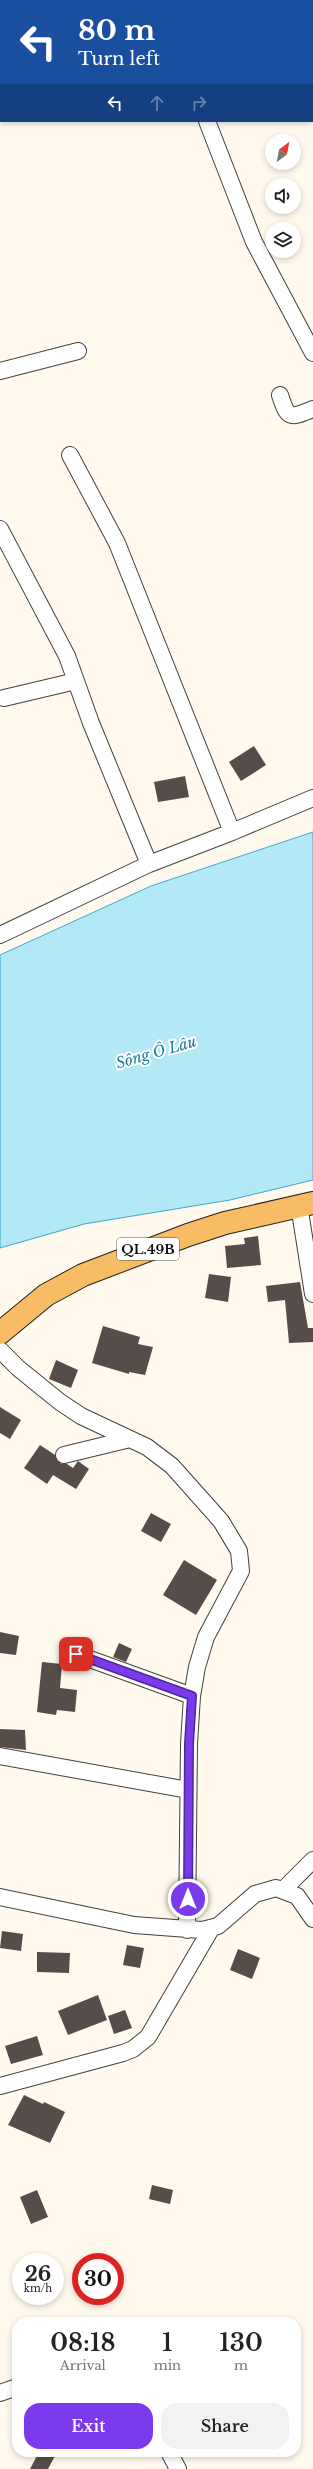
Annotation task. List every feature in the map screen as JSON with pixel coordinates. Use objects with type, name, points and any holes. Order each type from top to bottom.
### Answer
[{"type":"main road","name":"QL.49B","points":[[0,1333],[46,1295],[83,1275],[188,1235],[306,1204]]},
{"type":"street","points":[[207,122],[254,242],[313,353]]},
{"type":"street","points":[[0,371],[78,351]]},
{"type":"street","points":[[280,395],[286,412],[289,415],[295,416],[313,409]]},
{"type":"street","points":[[70,455],[117,543],[232,832]]},
{"type":"street","points":[[0,529],[57,635],[76,681],[90,723],[149,864]]},
{"type":"street","points":[[4,698],[76,681]]},
{"type":"street","points":[[0,935],[149,864],[232,832],[313,798]]},
{"type":"street","points":[[306,1204],[313,1294]]},
{"type":"street","points":[[0,1350],[37,1384],[81,1416],[130,1439],[160,1456],[184,1478],[221,1520],[235,1543],[241,1557],[241,1570],[237,1580],[201,1651],[192,1696],[188,1790],[188,1930]]},
{"type":"street","points":[[64,1455],[130,1439]]},
{"type":"street","points":[[76,1654],[192,1696]]},
{"type":"street","points":[[0,1756],[188,1790]]},
{"type":"street","points":[[284,1889],[313,1860]]},
{"type":"street","points":[[0,2086],[116,2056],[141,2044],[156,2027],[210,1929],[261,1891],[284,1889],[297,1896],[313,1919]]},
{"type":"street","points":[[0,1896],[134,1924],[188,1930],[210,1929]]},
{"type":"street","points":[[0,2393],[12,2389]]},
{"type":"street","points":[[172,2457],[178,2469]]},
{"type":"water","name":"Sông Ô Lâu","points":[[313,832],[313,1180],[230,1200],[84,1224],[0,1248],[0,955],[151,886]]},
{"type":"building","points":[[254,746],[266,765],[241,781],[229,762]]},
{"type":"building","points":[[185,776],[189,797],[158,802],[154,782]]},
{"type":"building","points":[[258,1236],[261,1265],[227,1268],[225,1246],[245,1244],[244,1238]]},
{"type":"building","points":[[209,1274],[231,1277],[228,1302],[205,1298]]},
{"type":"building","points":[[300,1282],[308,1328],[313,1328],[313,1342],[289,1343],[285,1300],[268,1302],[266,1286]]},
{"type":"building","points":[[103,1326],[140,1337],[138,1344],[153,1347],[145,1375],[129,1372],[129,1374],[92,1363]]},
{"type":"building","points":[[56,1360],[78,1370],[71,1388],[49,1379]]},
{"type":"building","points":[[0,1407],[21,1420],[10,1439],[0,1433]]},
{"type":"building","points":[[40,1445],[55,1455],[61,1464],[67,1464],[73,1468],[78,1461],[89,1469],[76,1489],[53,1475],[47,1484],[24,1468]]},
{"type":"building","points":[[151,1513],[171,1524],[161,1542],[141,1531]]},
{"type":"building","points":[[184,1560],[217,1580],[196,1615],[163,1595]]},
{"type":"building","points":[[0,1632],[19,1636],[16,1655],[0,1653]]},
{"type":"building","points":[[119,1643],[132,1649],[126,1662],[113,1657]]},
{"type":"building","points":[[42,1662],[62,1664],[60,1688],[77,1690],[75,1712],[57,1710],[56,1715],[37,1712]]},
{"type":"building","points":[[0,1729],[25,1730],[26,1750],[0,1747]]},
{"type":"building","points":[[2,1931],[23,1934],[21,1951],[0,1948]]},
{"type":"building","points":[[127,1945],[144,1948],[140,1968],[123,1965]]},
{"type":"building","points":[[238,1949],[260,1958],[252,1979],[230,1970]]},
{"type":"building","points":[[37,1952],[70,1953],[69,1973],[37,1972]]},
{"type":"building","points":[[98,1995],[107,2020],[68,2035],[58,2011]]},
{"type":"building","points":[[125,2010],[132,2028],[114,2034],[108,2016]]},
{"type":"building","points":[[37,2036],[43,2055],[11,2064],[5,2046]]},
{"type":"building","points":[[24,2095],[65,2112],[50,2143],[8,2125]]},
{"type":"building","points":[[152,2185],[173,2190],[170,2204],[149,2199]]},
{"type":"building","points":[[37,2190],[48,2217],[31,2224],[20,2197]]},
{"type":"building","points":[[36,2457],[54,2457],[48,2469],[30,2469]]},
{"type":"route","points":[[76,1654],[192,1696],[189,1744],[188,1899]]}]
